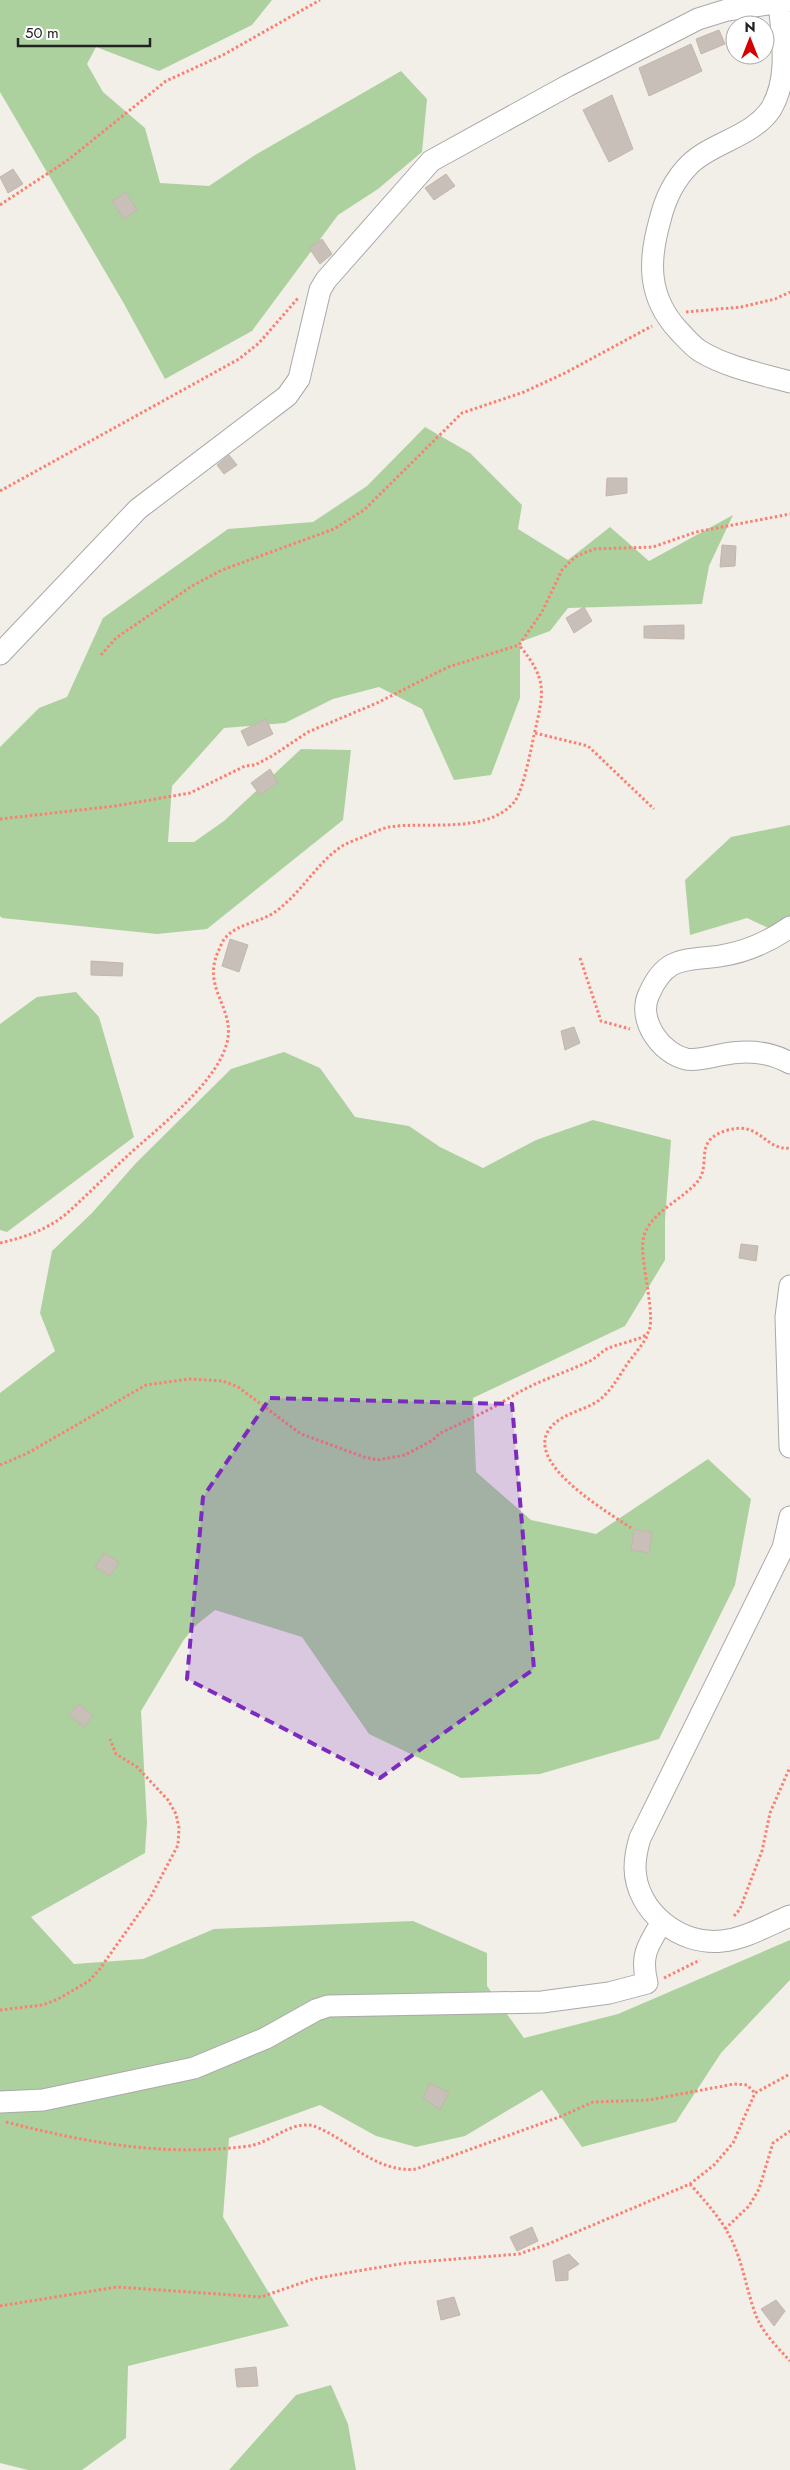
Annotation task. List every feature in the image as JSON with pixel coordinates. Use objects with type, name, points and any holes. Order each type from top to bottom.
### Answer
[{"type":"street","points":[[0,654],[138,509],[287,396],[294,388],[299,380],[320,290],[326,280],[431,161],[567,86],[698,19],[727,10],[784,1],[783,78],[780,92],[770,110],[759,123],[710,148],[690,164],[673,184],[654,240],[651,262],[654,284],[667,318],[700,351],[741,368],[790,382]]},
{"type":"street","points":[[790,927],[752,948],[721,956],[684,959],[667,968],[655,980],[647,998],[648,1020],[653,1034],[669,1050],[686,1059],[758,1052],[781,1058],[790,1063]]},
{"type":"street","points":[[790,1286],[786,1317],[790,1447]]},
{"type":"street","points":[[790,1518],[783,1548],[640,1838],[635,1870],[638,1883],[648,1904],[662,1922],[688,1938],[720,1942],[742,1937],[790,1916]]},
{"type":"street","points":[[0,2102],[43,2100],[194,2068],[266,2038],[316,2010],[328,2006],[542,2002],[609,1993],[647,1983],[644,1970],[644,1955],[662,1922]]},
{"type":"path","points":[[0,206],[68,160],[166,81],[223,55],[320,0]]},
{"type":"path","points":[[0,491],[240,359],[259,343],[293,301],[305,292],[320,290]]},
{"type":"path","points":[[101,655],[116,638],[192,586],[222,570],[334,529],[364,510],[462,413],[524,392],[565,373],[667,318],[692,311],[741,307],[775,299],[790,292]]},
{"type":"path","points":[[0,819],[115,806],[190,793],[245,766],[255,765],[308,732],[377,703],[448,667],[519,644],[542,612],[562,570],[575,557],[594,548],[653,547],[696,532],[790,514]]},
{"type":"path","points":[[0,1243],[32,1236],[52,1226],[186,1102],[211,1074],[226,1046],[228,1025],[225,1009],[213,982],[212,973],[212,966],[225,938],[272,914],[289,902],[338,848],[388,828],[459,825],[477,822],[500,812],[516,800],[535,733],[541,705],[542,683],[534,664],[519,644]]},
{"type":"path","points":[[535,733],[588,746],[654,809]]},
{"type":"path","points":[[580,958],[601,1021],[653,1034]]},
{"type":"path","points":[[631,1528],[569,1484],[556,1469],[544,1448],[545,1438],[550,1428],[566,1416],[597,1401],[611,1390],[625,1367],[643,1345],[652,1316],[642,1260],[643,1238],[666,1206],[693,1186],[700,1178],[709,1141],[728,1130],[747,1128],[755,1131],[777,1148],[790,1148]]},
{"type":"path","points":[[0,1465],[26,1454],[146,1385],[189,1379],[223,1381],[238,1387],[301,1434],[364,1457],[378,1460],[393,1459],[433,1440],[440,1433],[530,1387],[592,1360],[606,1350],[640,1338],[648,1333]]},
{"type":"path","points":[[0,2010],[43,2005],[58,1999],[89,1981],[99,1970],[150,1898],[178,1845],[179,1828],[176,1814],[168,1800],[137,1767],[116,1754],[110,1739]]},
{"type":"path","points":[[734,1916],[740,1909],[762,1851],[770,1813],[790,1768]]},
{"type":"path","points":[[647,1983],[671,1976],[700,1960]]},
{"type":"path","points":[[0,2306],[117,2286],[261,2297],[313,2279],[362,2270],[406,2263],[519,2254],[548,2244],[690,2184],[714,2165],[733,2143],[755,2093],[790,2074]]},
{"type":"path","points":[[0,2121],[83,2140],[132,2148],[170,2150],[252,2146],[306,2124],[325,2131],[381,2164],[406,2170],[479,2146],[593,2102],[649,2100],[734,2084],[747,2086],[755,2093]]},
{"type":"path","points":[[725,2229],[749,2206],[759,2189],[773,2143],[790,2131]]},
{"type":"path","points":[[690,2184],[711,2208],[725,2229],[746,2281],[757,2319],[773,2344],[790,2361]]},
{"type":"highlighted area","points":[[270,1398],[512,1404],[534,1669],[380,1778],[187,1679],[203,1497]]},
{"type":"green space","points":[[0,0],[272,0],[252,25],[159,71],[96,47],[87,64],[103,92],[145,128],[160,183],[209,186],[255,155],[401,71],[427,99],[422,152],[378,189],[338,215],[252,331],[165,379],[123,302],[0,92]]},
{"type":"green space","points":[[425,427],[470,453],[522,505],[518,529],[568,560],[610,527],[649,561],[733,515],[709,566],[702,604],[568,608],[550,631],[520,642],[520,698],[491,775],[454,780],[422,709],[379,687],[333,699],[285,723],[224,728],[172,786],[168,842],[194,842],[224,821],[301,749],[351,750],[343,820],[207,929],[157,934],[2,918],[0,916],[0,747],[39,708],[67,697],[103,618],[228,529],[313,522],[367,486]]},
{"type":"green space","points":[[790,825],[790,938],[747,918],[690,935],[685,880],[731,837]]},
{"type":"green space","points":[[76,992],[99,1017],[134,1137],[7,1232],[0,1230],[0,1024],[37,997]]},
{"type":"green space","points":[[284,1052],[320,1068],[355,1117],[409,1126],[440,1147],[483,1168],[536,1140],[593,1120],[671,1140],[665,1220],[665,1260],[625,1326],[473,1398],[476,1472],[531,1520],[596,1534],[708,1459],[751,1499],[735,1585],[659,1739],[540,1774],[461,1778],[369,1734],[302,1637],[215,1610],[195,1626],[183,1641],[141,1711],[147,1822],[145,1853],[31,1917],[74,1964],[143,1959],[214,1929],[413,1921],[487,1953],[487,1986],[524,2038],[618,2014],[790,1940],[790,1980],[721,2053],[676,2122],[582,2147],[542,2090],[465,2136],[416,2147],[376,2136],[320,2105],[229,2138],[223,2217],[289,2326],[128,2366],[126,2438],[82,2470],[28,2470],[0,2463],[0,1393],[55,1351],[40,1313],[52,1251],[92,1213],[136,1163],[231,1069]]},
{"type":"green space","points":[[331,2385],[348,2424],[356,2470],[229,2470],[296,2395]]},
{"type":"building","points":[[719,30],[725,44],[701,54],[696,39]]},
{"type":"building","points":[[691,44],[702,71],[649,96],[639,68]]},
{"type":"building","points":[[612,95],[633,149],[609,162],[583,110]]},
{"type":"building","points":[[13,169],[23,184],[8,193],[0,177]]},
{"type":"building","points":[[446,174],[455,186],[434,200],[425,188]]},
{"type":"building","points":[[126,192],[137,210],[124,219],[112,201]]},
{"type":"building","points":[[322,239],[332,254],[320,264],[309,248]]},
{"type":"building","points":[[229,455],[237,465],[224,474],[217,465]]},
{"type":"building","points":[[607,478],[627,478],[627,493],[606,496]]},
{"type":"building","points":[[722,545],[736,546],[735,566],[720,567]]},
{"type":"building","points":[[584,607],[592,621],[574,633],[566,618]]},
{"type":"building","points":[[684,625],[684,639],[644,638],[644,626]]},
{"type":"building","points":[[266,719],[273,734],[248,746],[241,731]]},
{"type":"building","points":[[270,769],[278,783],[260,795],[251,783]]},
{"type":"building","points":[[230,939],[248,945],[239,972],[222,966]]},
{"type":"building","points":[[91,961],[123,963],[122,976],[91,975]]},
{"type":"building","points":[[574,1027],[580,1043],[565,1050],[561,1031]]},
{"type":"building","points":[[741,1244],[758,1246],[756,1261],[739,1258]]},
{"type":"building","points":[[634,1529],[652,1532],[649,1553],[631,1550]]},
{"type":"building","points":[[104,1553],[119,1562],[110,1576],[95,1567]]},
{"type":"building","points":[[79,1704],[93,1716],[84,1727],[69,1715]]},
{"type":"building","points":[[430,2083],[449,2093],[440,2110],[423,2098]]},
{"type":"building","points":[[532,2227],[538,2241],[517,2251],[510,2237]]},
{"type":"building","points":[[569,2254],[579,2264],[568,2271],[568,2280],[556,2281],[553,2261]]},
{"type":"building","points":[[454,2297],[460,2315],[441,2320],[437,2301]]},
{"type":"building","points":[[776,2300],[785,2311],[774,2326],[761,2309]]},
{"type":"building","points":[[256,2367],[258,2386],[237,2387],[235,2369]]}]
